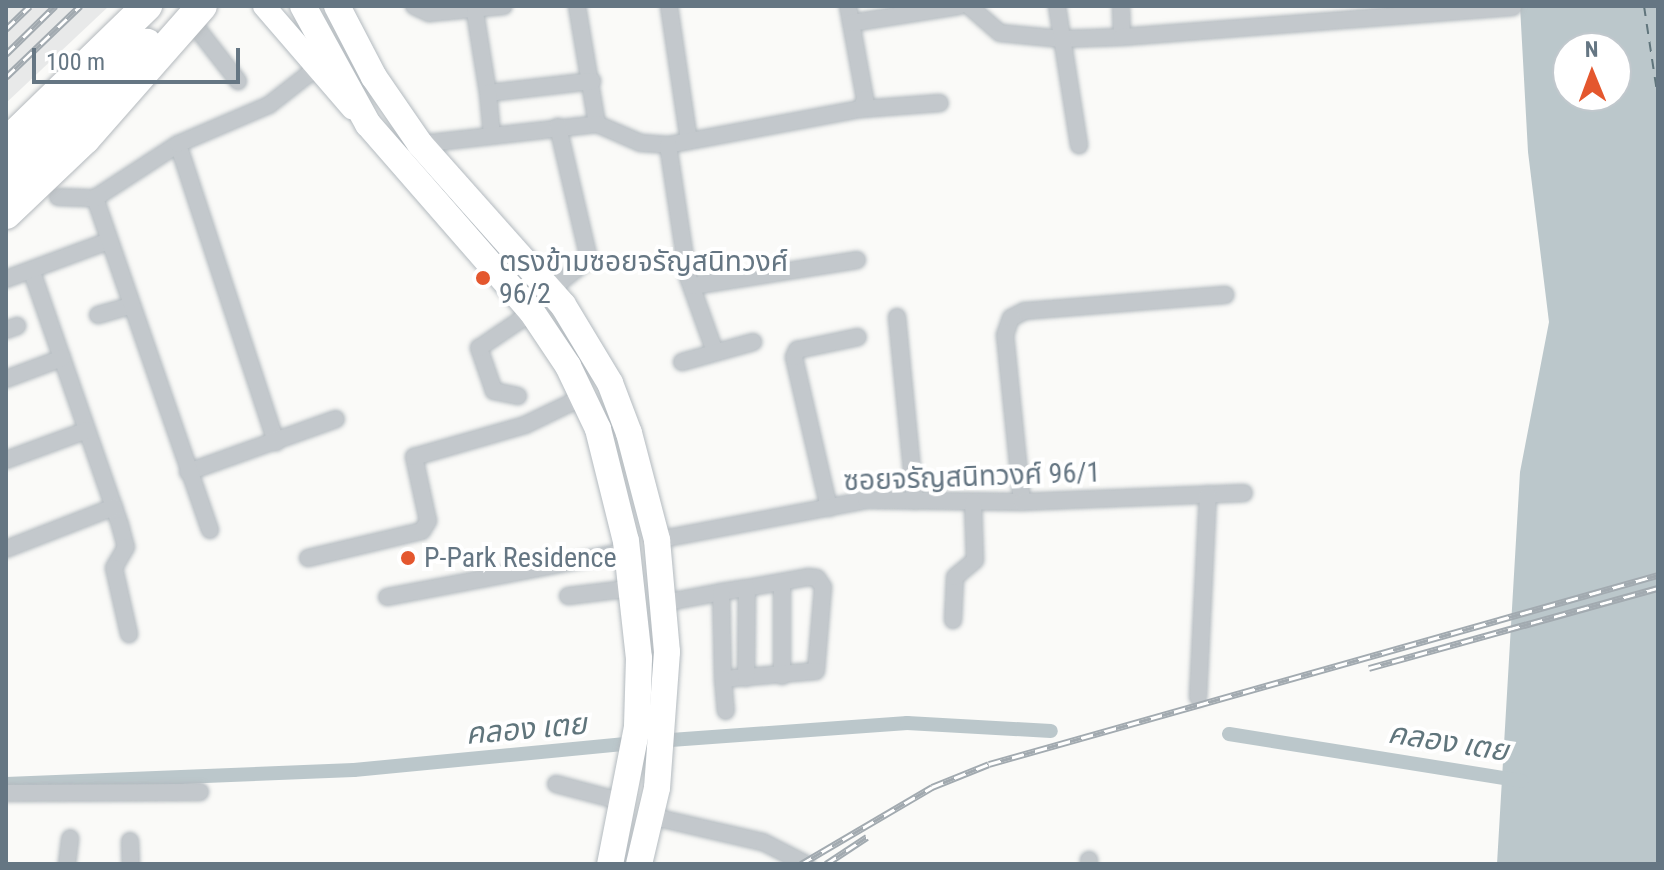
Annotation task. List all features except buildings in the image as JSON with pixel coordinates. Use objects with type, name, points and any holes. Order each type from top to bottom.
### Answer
[{"type":"highway","points":[[6,143],[147,6]]},
{"type":"highway","points":[[6,180],[193,11]]},
{"type":"highway","points":[[6,214],[85,139],[193,11]]},
{"type":"main road","points":[[6,123],[135,6]]},
{"type":"main road","points":[[6,200],[142,73],[193,11],[209,6]]},
{"type":"main road","points":[[264,6],[315,69],[368,124],[532,312],[585,396],[610,467],[633,588],[637,727],[610,864]]},
{"type":"main road","points":[[303,6],[368,124]]},
{"type":"main road","points":[[337,6],[374,77],[420,144],[550,290],[610,383],[657,540],[663,603],[664,725],[659,771],[640,864]]},
{"type":"main road","points":[[102,36],[142,73]]},
{"type":"street","points":[[414,6],[429,13],[475,12],[504,6]]},
{"type":"street","points":[[577,6],[597,124]]},
{"type":"street","points":[[669,6],[689,141]]},
{"type":"street","points":[[861,109],[850,14],[959,6]]},
{"type":"street","points":[[969,6],[1000,33],[1062,39],[1513,7]]},
{"type":"street","points":[[1057,6],[1079,145]]},
{"type":"street","points":[[1121,6],[1122,37]]},
{"type":"street","points":[[193,11],[238,81]]},
{"type":"street","points":[[475,12],[492,135]]},
{"type":"street","points":[[58,197],[95,198],[178,144],[269,105],[315,69]]},
{"type":"street","points":[[488,93],[592,81]]},
{"type":"street","points":[[420,144],[597,124],[641,143],[668,145],[861,109],[940,103]]},
{"type":"street","points":[[550,290],[589,259],[558,127]]},
{"type":"street","points":[[178,144],[276,442]]},
{"type":"street","points":[[668,145],[693,286],[715,352]]},
{"type":"street","points":[[95,198],[210,530]]},
{"type":"street","points":[[6,279],[32,272],[109,241]]},
{"type":"street","points":[[693,286],[857,260]]},
{"type":"street","points":[[32,272],[126,547],[113,562],[129,634]]},
{"type":"street","points":[[1022,502],[1005,335],[1011,318],[1035,310],[1225,295]]},
{"type":"street","points":[[98,315],[132,305]]},
{"type":"street","points":[[518,396],[494,391],[479,348],[532,312]]},
{"type":"street","points":[[897,317],[915,501]]},
{"type":"street","points":[[829,508],[794,357],[797,350],[858,337]]},
{"type":"street","points":[[682,362],[753,342]]},
{"type":"street","points":[[6,379],[62,358]]},
{"type":"street","points":[[308,558],[422,531],[428,521],[414,457],[525,425],[585,396]]},
{"type":"street","points":[[188,472],[336,419]]},
{"type":"street","points":[[6,460],[87,430]]},
{"type":"street","name":"ซอยจรัญสนิทวงศ์ 96/1","points":[[657,540],[829,508],[915,501],[1022,502],[1244,493]]},
{"type":"street","points":[[1198,697],[1208,494]]},
{"type":"street","points":[[953,620],[955,577],[975,560],[973,502]]},
{"type":"street","points":[[6,549],[114,507]]},
{"type":"street","points":[[387,597],[628,551]]},
{"type":"street","points":[[663,603],[808,577],[823,587],[816,671],[723,679]]},
{"type":"street","points":[[782,582],[782,676]]},
{"type":"street","points":[[568,596],[633,588]]},
{"type":"street","points":[[746,678],[747,588]]},
{"type":"street","points":[[721,592],[726,711]]},
{"type":"street","points":[[556,784],[624,802]]},
{"type":"street","points":[[6,793],[200,792]]},
{"type":"street","points":[[650,816],[763,842],[806,864]]},
{"type":"street","points":[[67,864],[70,838]]},
{"type":"street","points":[[130,841],[131,864]]},
{"type":"shaded area","points":[[6,6],[109,6],[6,103]]},
{"type":"shaded area","points":[[1520,6],[1658,6],[1658,864],[1497,864],[1520,472],[1549,322],[1528,152]]},
{"type":"waterway","name":"คลอง เตย","points":[[657,741],[907,723],[1051,731]]},
{"type":"waterway","name":"คลอง เตย","points":[[1229,734],[1521,781]]},
{"type":"waterway","name":"คลอง เตย","points":[[6,784],[354,770],[636,743]]},
{"type":"ferry route","points":[[1644,6],[1658,99]]},
{"type":"railway","points":[[6,29],[30,6]]},
{"type":"railway","points":[[6,54],[55,6]]},
{"type":"railway","points":[[6,77],[80,6]]},
{"type":"railway","points":[[801,864],[932,787],[989,764],[1658,575]]},
{"type":"railway","points":[[1369,668],[1658,588]]},
{"type":"railway","points":[[826,864],[867,837]]},
{"type":"place","name":"ตรงข้ามซอยจรัญสนิทวงศ์ 96/2","points":[[483,278]]},
{"type":"place","name":"P-Park Residence","points":[[408,558]]}]
